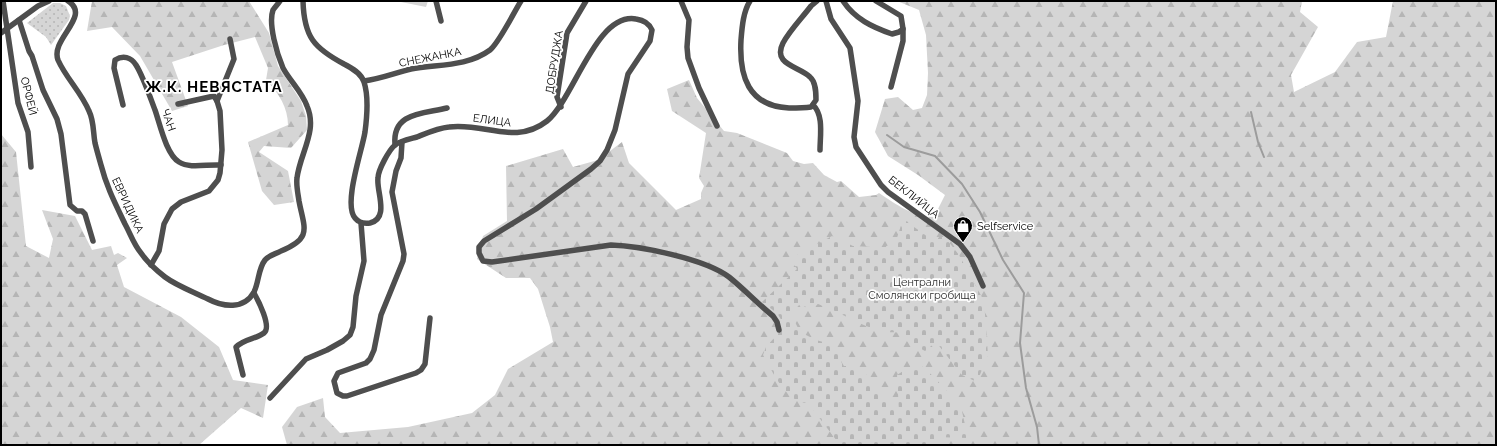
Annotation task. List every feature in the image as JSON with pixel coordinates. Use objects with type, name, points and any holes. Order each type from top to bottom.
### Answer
[{"type":"street","name":"ОРФЕЙ","points":[[3,1],[18,103],[28,132],[31,167]]},
{"type":"street","points":[[1,33],[38,6],[49,1]]},
{"type":"street","name":"ЕВРИДИКА","points":[[68,1],[72,4],[76,13],[72,24],[63,35],[57,47],[57,57],[64,71],[83,98],[90,111],[94,125],[95,143],[108,189],[140,253],[166,278],[216,303],[229,306],[240,304],[254,293]]},
{"type":"street","points":[[243,375],[236,346],[263,334],[267,329],[267,324],[262,310],[254,293],[264,261],[270,256],[294,245],[301,240],[305,229],[297,180],[301,161],[310,135],[311,121],[307,106],[284,68],[278,55],[271,22],[274,9],[280,1]]},
{"type":"street","points":[[303,1],[309,35],[319,48],[327,55],[352,68],[364,81],[366,96],[365,134],[350,197],[350,208],[354,217],[361,222],[368,224],[378,217],[381,209],[378,178],[385,160],[395,145],[394,136],[400,122],[409,117],[447,108]]},
{"type":"street","points":[[436,1],[441,21]]},
{"type":"street","name":"СНЕЖАНКА","points":[[364,81],[427,66],[454,64],[476,57],[490,50],[496,43],[521,1]]},
{"type":"street","name":"ДОБРУДЖА","points":[[561,107],[558,103],[557,97],[567,33],[586,1]]},
{"type":"street","points":[[681,1],[689,20],[687,47],[688,58],[699,88],[717,126]]},
{"type":"street","points":[[750,1],[743,21],[740,55],[750,90],[755,96],[766,103],[781,107],[806,108],[814,105],[816,100],[815,86],[811,77],[787,63],[782,59],[780,54],[783,42],[811,6],[817,1]]},
{"type":"street","name":"БЕКЛИЙЦА","points":[[826,1],[831,19],[850,48],[858,101],[854,136],[856,146],[881,185],[888,192],[960,244],[970,257],[983,286]]},
{"type":"street","points":[[843,1],[856,17],[883,31],[892,34],[903,29]]},
{"type":"street","points":[[876,1],[901,16],[902,20],[903,41],[891,87]]},
{"type":"street","name":"ЕЛИЦА","points":[[395,145],[449,127],[470,127],[502,133],[517,133],[529,131],[539,127],[561,107],[592,51],[609,29],[620,21],[630,18],[642,20],[650,26],[652,34],[650,41],[628,74],[615,130],[604,155],[591,169],[536,209],[484,241],[479,247],[479,253],[483,261],[501,261],[610,245],[655,251],[676,256],[717,270],[729,277],[773,316],[777,322],[779,330]]},
{"type":"street","points":[[19,20],[43,90],[61,134],[70,205],[85,214],[92,241]]},
{"type":"street","points":[[217,101],[234,59],[230,40]]},
{"type":"street","name":"ЧАН","points":[[123,105],[114,68],[115,60],[120,57],[128,57],[136,64],[173,157],[188,165],[220,165]]},
{"type":"street","points":[[151,265],[159,250],[164,224],[169,212],[176,205],[203,194],[212,188],[218,180],[221,132],[220,111],[217,101],[214,96],[178,104]]},
{"type":"street","points":[[814,105],[820,116],[820,150]]},
{"type":"street","points":[[402,142],[401,158],[396,171],[392,192],[404,254],[403,261],[381,315],[374,350],[370,359],[366,363],[338,373],[334,381],[337,394],[347,396],[421,370],[425,364],[430,318]]},
{"type":"street","points":[[270,398],[306,359],[338,344],[350,335],[353,327],[356,296],[364,262],[361,222]]},
{"type":"green space","points":[[92,1],[249,1],[269,33],[278,66],[301,101],[306,116],[307,130],[291,148],[264,146],[259,152],[288,171],[294,202],[274,205],[262,191],[248,142],[288,125],[288,119],[282,101],[266,80],[268,68],[255,37],[224,45],[172,62],[188,106],[172,111],[140,56],[112,27],[87,31]]},
{"type":"green space","points":[[396,1],[428,1],[426,7]]},
{"type":"green space","points":[[897,1],[1302,1],[1300,12],[1318,27],[1291,75],[1294,92],[1335,72],[1357,42],[1386,37],[1393,1],[1496,1],[1496,445],[287,445],[282,427],[297,407],[323,398],[325,417],[340,433],[408,427],[472,413],[495,395],[508,369],[553,342],[538,289],[530,278],[506,278],[477,259],[483,236],[507,221],[506,166],[563,149],[573,167],[598,160],[622,142],[629,163],[676,210],[701,199],[701,193],[704,186],[699,178],[706,133],[672,111],[667,89],[689,80],[697,98],[724,131],[737,133],[787,153],[793,161],[804,164],[813,163],[824,175],[837,182],[841,181],[859,197],[876,195],[879,193],[899,206],[912,212],[919,215],[934,217],[945,195],[918,175],[888,156],[875,132],[885,99],[898,97],[913,110],[922,108],[927,95],[928,73],[926,35],[919,10]]},
{"type":"green space","points":[[53,3],[60,3],[66,6],[70,16],[69,20],[51,45],[46,37],[27,23]]},
{"type":"green space","points":[[1,134],[16,152],[26,246],[49,258],[53,239],[42,210],[75,216],[92,250],[111,246],[114,255],[118,253],[127,258],[117,265],[124,287],[181,317],[219,347],[233,380],[268,385],[263,418],[241,408],[199,445],[1,445]]},
{"type":"green space","name":"Централни Смолянски гробища","points":[[903,219],[935,242],[940,236],[948,241],[959,255],[984,301],[988,355],[977,382],[962,375],[936,342],[925,351],[905,340],[903,333],[884,332],[856,322],[818,304],[809,309],[800,304],[791,314],[800,332],[816,340],[834,345],[843,366],[854,366],[862,370],[899,411],[897,375],[917,362],[934,377],[961,407],[968,438],[936,437],[932,445],[840,445],[808,403],[800,402],[793,398],[781,385],[763,355],[766,347],[785,326],[777,313],[762,302],[797,269],[790,259],[832,236],[853,246],[883,248],[896,241]]},
{"type":"waterway","points":[[1251,112],[1258,142],[1264,157]]},
{"type":"waterway","points":[[887,135],[904,147],[935,156],[962,184],[980,212],[1003,260],[1024,293],[1020,343],[1026,388],[1037,427],[1039,445]]},
{"type":"place","name":"Selfservice","points":[[963,243]]},
{"type":"district","name":"Ж.К. НЕВЯСТАТА","points":[[214,87]]}]
